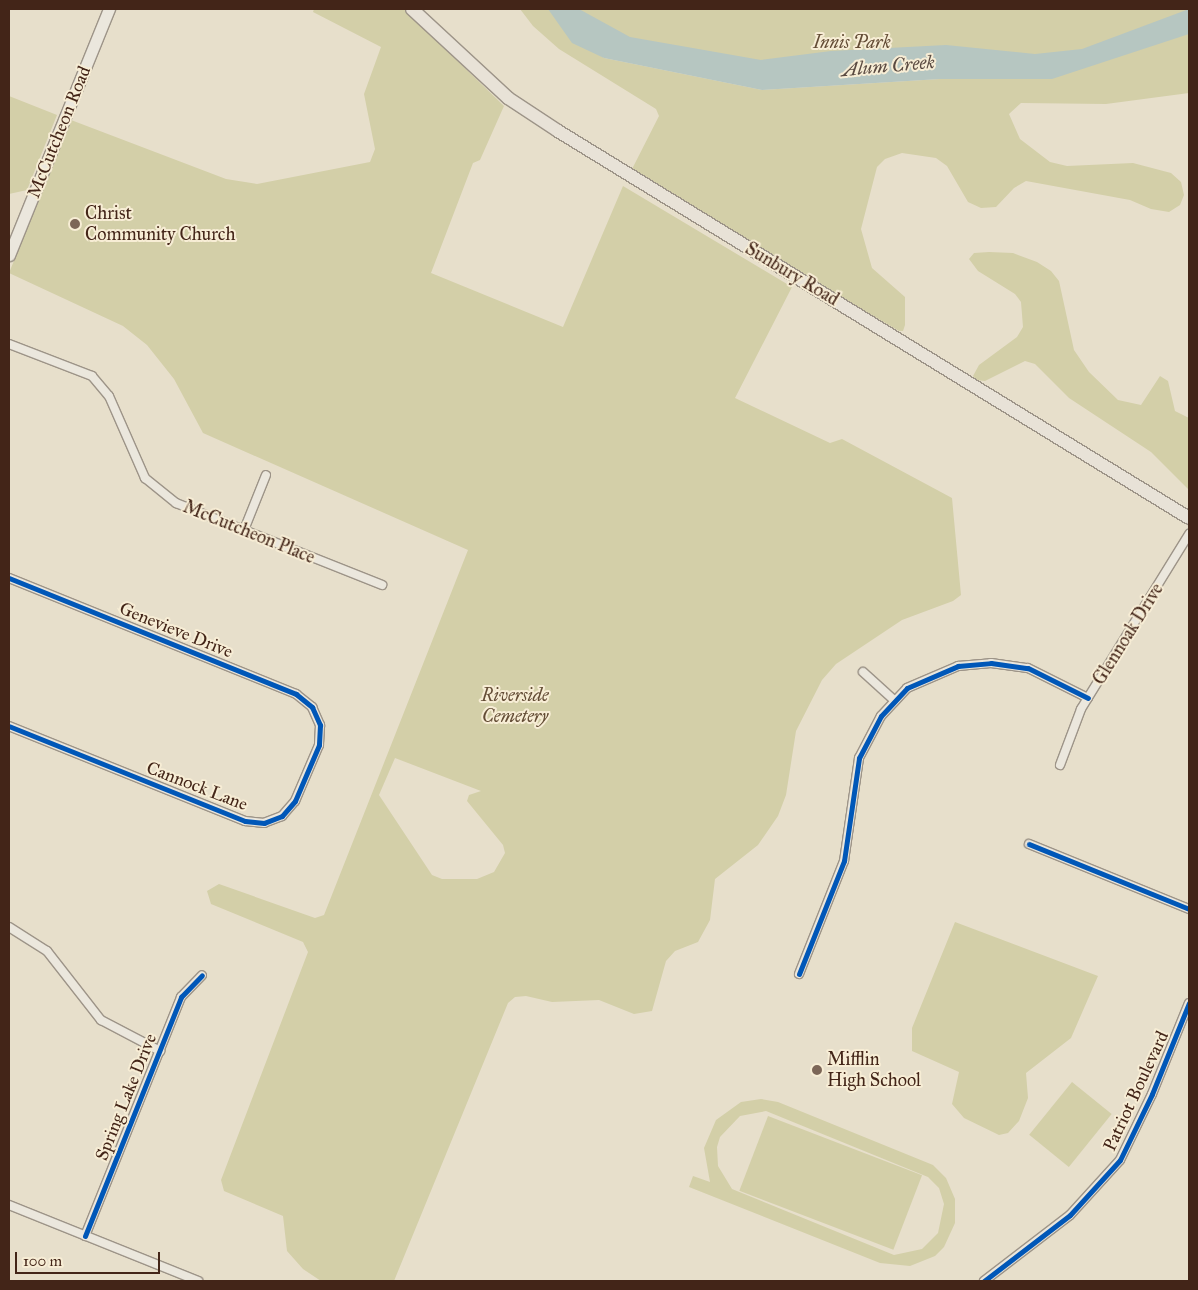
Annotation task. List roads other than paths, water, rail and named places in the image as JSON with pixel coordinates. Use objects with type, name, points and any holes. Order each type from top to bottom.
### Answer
[{"type":"main road","name":"McCutcheon Road","points":[[9,255],[109,9]]},
{"type":"main road","name":"Sunbury Road","points":[[412,9],[495,87],[558,131],[1189,518]]},
{"type":"street","name":"McCutcheon Place","points":[[9,344],[92,376],[109,396],[145,478],[176,503],[382,585]]},
{"type":"street","points":[[244,530],[266,475]]},
{"type":"street","name":"Glennoak Drive","points":[[1060,765],[1088,698],[1189,534]]},
{"type":"street","name":"Genevieve Drive","points":[[9,578],[296,694],[312,707],[320,725]]},
{"type":"street","points":[[799,974],[844,861],[859,758],[881,716],[908,688],[958,666],[991,662],[1028,668],[1088,698]]},
{"type":"street","points":[[863,672],[895,701]]},
{"type":"street","name":"Cannock Lane","points":[[9,726],[245,821],[264,823],[282,816],[295,801],[319,745],[320,725]]},
{"type":"street","points":[[1029,844],[1189,909]]},
{"type":"street","points":[[9,927],[47,951],[101,1020],[160,1050]]},
{"type":"street","name":"Spring Lake Drive","points":[[85,1236],[181,997],[202,976]]},
{"type":"street","name":"Patriot Boulevard","points":[[984,1281],[1070,1215],[1120,1160],[1152,1094],[1189,1004]]},
{"type":"street","points":[[9,1205],[198,1281]]},
{"type":"water","name":"Alum Creek","points":[[548,9],[579,9],[630,37],[761,60],[831,51],[946,45],[1035,54],[1082,49],[1189,9],[1189,34],[1052,79],[940,79],[762,90],[604,58],[572,43]]},
{"type":"place","name":"Christ Community Church","points":[[75,224]]},
{"type":"place","name":"Mifflin High School","points":[[817,1070]]},
{"type":"park label","name":"Innis Park","points":[[852,42]]},
{"type":"park label","name":"Riverside Cemetery","points":[[515,706]]}]
